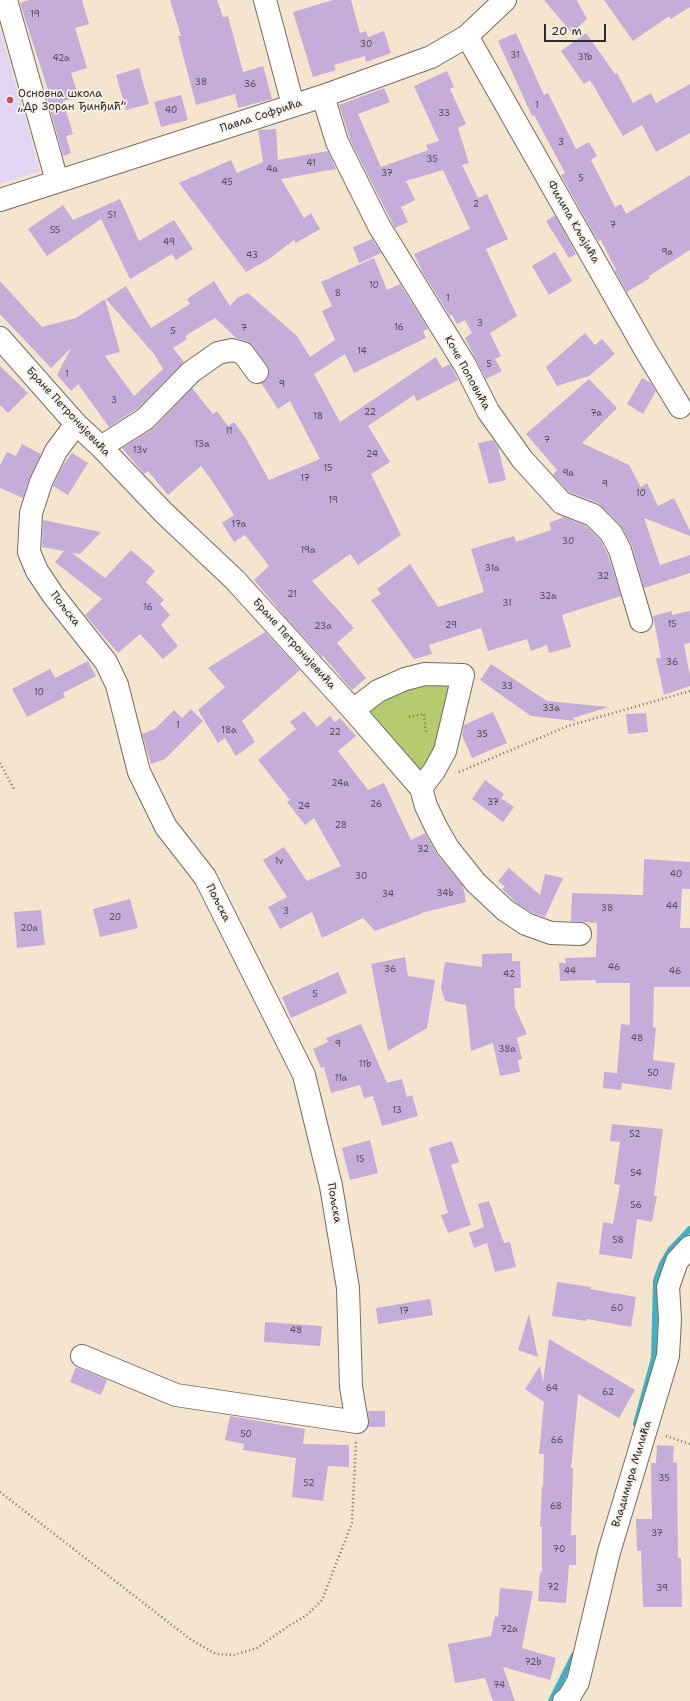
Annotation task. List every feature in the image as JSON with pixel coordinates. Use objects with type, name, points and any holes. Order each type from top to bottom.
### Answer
[{"type":"street","points":[[6,0],[57,181]]},
{"type":"street","points":[[265,0],[293,105]]},
{"type":"street","name":"Павла Софрића","points":[[0,200],[323,96],[431,57],[467,36],[505,0]]},
{"type":"street","name":"Филипа Кљајића","points":[[467,36],[646,351],[680,407]]},
{"type":"street","name":"Коче Поповића","points":[[323,96],[337,142],[379,226],[465,365],[488,411],[522,459],[562,503],[593,515],[610,532],[620,550],[641,621]]},
{"type":"street","name":"Бране Петронијевића","points":[[0,338],[76,424],[101,447],[164,513],[235,580],[353,710],[421,788],[426,806],[448,848],[463,868],[490,897],[515,918],[537,929],[551,933],[580,934]]},
{"type":"street","points":[[101,447],[145,419],[191,372],[218,353],[232,350],[243,353],[257,372]]},
{"type":"street","name":"Пољска","points":[[76,424],[56,451],[41,482],[31,513],[29,552],[36,571],[106,662],[117,686],[140,772],[166,827],[205,877],[304,1075],[331,1186],[346,1280],[351,1387],[357,1422]]},
{"type":"street","points":[[353,710],[378,691],[405,679],[425,674],[463,675],[445,751],[434,771],[421,788]]},
{"type":"street","name":"Владимира Милића","points":[[564,1701],[569,1697],[578,1682],[609,1552],[668,1356],[670,1319],[668,1288],[677,1260],[690,1247]]},
{"type":"street","points":[[82,1356],[176,1394],[357,1422]]},
{"type":"path","points":[[457,772],[568,726],[690,691]]},
{"type":"path","points":[[0,763],[15,791]]},
{"type":"path","points":[[0,1492],[190,1639],[216,1654],[234,1655],[257,1648],[290,1625],[306,1616],[322,1600],[352,1523],[357,1422]]},
{"type":"shaded area","name":"Основна школа „Др Зоран Ђинђић”","points":[[0,29],[40,171],[0,184]]},
{"type":"green space","points":[[445,682],[450,686],[437,750],[423,769],[417,769],[367,711],[399,689]]},
{"type":"building","points":[[29,0],[82,0],[89,24],[75,28],[87,68],[71,73],[79,97],[63,101],[73,134],[66,136],[71,153],[63,156],[46,94],[49,93],[20,3]]},
{"type":"building","points":[[170,0],[217,0],[223,17],[228,16],[243,72],[263,66],[272,99],[238,108],[235,94],[196,105],[178,36],[181,36]]},
{"type":"building","points":[[333,0],[351,0],[360,33],[366,31],[368,37],[384,31],[391,53],[366,62],[365,56],[334,65],[336,70],[313,77],[293,12]]},
{"type":"building","points":[[544,0],[577,0],[587,19],[572,33]]},
{"type":"building","points":[[604,0],[690,0],[690,7],[671,19],[669,16],[633,41]]},
{"type":"building","points":[[516,33],[544,95],[548,93],[576,149],[589,142],[597,156],[591,160],[615,207],[621,204],[626,214],[690,175],[690,250],[627,292],[615,271],[616,270],[601,240],[598,241],[561,175],[565,173],[534,115],[532,116],[498,41]]},
{"type":"building","points":[[586,33],[615,74],[617,73],[633,103],[651,93],[656,103],[690,84],[690,133],[656,152],[642,125],[623,136],[590,80],[584,84],[561,51]]},
{"type":"building","points":[[139,68],[149,104],[126,110],[116,75]]},
{"type":"building","points":[[447,71],[454,87],[450,89],[466,124],[458,128],[469,163],[462,165],[478,198],[487,194],[508,239],[486,249],[517,316],[490,333],[501,356],[495,359],[502,371],[486,379],[465,338],[472,333],[465,320],[457,324],[452,315],[450,316],[423,273],[414,254],[470,229],[443,170],[406,181],[415,200],[401,207],[408,222],[395,228],[351,142],[339,105],[384,88],[390,102],[358,114],[381,167],[428,150],[426,145],[439,141],[414,86]]},
{"type":"building","points":[[181,95],[188,120],[161,127],[154,102]]},
{"type":"building","points":[[276,129],[278,160],[328,151],[336,169],[281,179],[304,218],[311,213],[320,229],[296,243],[294,240],[269,259],[246,272],[179,183],[231,160],[237,173],[263,162],[258,130]]},
{"type":"building","points":[[120,199],[139,241],[174,220],[193,249],[176,260],[172,254],[130,279],[101,219],[47,256],[28,229],[63,205],[73,220]]},
{"type":"building","points":[[555,215],[576,254],[569,258],[546,221]]},
{"type":"building","points":[[372,239],[381,253],[359,263],[353,247]]},
{"type":"building","points":[[555,252],[572,281],[549,295],[532,266]]},
{"type":"building","points":[[374,258],[387,290],[400,284],[428,329],[423,331],[426,338],[354,373],[345,354],[314,374],[340,422],[436,357],[442,368],[450,364],[458,380],[417,401],[414,395],[368,426],[390,462],[371,474],[401,535],[358,565],[350,554],[312,581],[354,628],[337,643],[366,678],[352,690],[323,656],[322,657],[287,619],[254,580],[269,566],[245,535],[234,542],[222,523],[234,515],[201,466],[168,495],[148,471],[144,474],[122,448],[154,428],[192,388],[213,414],[217,411],[228,426],[234,422],[245,437],[269,480],[320,459],[290,401],[278,409],[261,383],[268,377],[269,370],[253,346],[246,341],[236,338],[215,318],[185,336],[187,339],[173,348],[184,362],[137,409],[109,427],[78,384],[71,391],[57,375],[71,348],[51,368],[0,314],[0,281],[42,327],[76,318],[105,299],[120,352],[105,356],[134,396],[163,369],[154,354],[106,299],[126,286],[151,328],[190,304],[187,299],[214,281],[230,306],[238,297],[248,293],[297,336],[310,357],[335,340],[322,311],[332,306],[321,282]]},
{"type":"building","points":[[585,333],[595,345],[602,339],[615,354],[589,376],[557,386],[546,367]]},
{"type":"building","points":[[0,366],[28,393],[8,413],[0,405]]},
{"type":"building","points":[[642,378],[651,383],[656,391],[643,414],[627,404]]},
{"type":"building","points":[[589,379],[617,408],[582,443],[629,465],[641,487],[647,483],[658,506],[674,498],[690,531],[690,536],[644,518],[660,565],[690,555],[690,573],[644,588],[632,546],[620,524],[598,503],[569,492],[553,475],[557,470],[526,434]]},
{"type":"building","points":[[493,440],[498,447],[506,480],[489,484],[478,443]]},
{"type":"building","points":[[22,444],[41,454],[30,477],[23,498],[0,488],[0,465],[7,452],[16,456]]},
{"type":"building","points":[[72,453],[88,463],[68,495],[53,486],[63,465]]},
{"type":"building","points":[[564,517],[586,526],[601,541],[608,555],[621,596],[562,615],[571,647],[549,653],[547,645],[531,651],[527,639],[488,651],[481,628],[429,645],[432,654],[414,659],[371,600],[381,594],[377,589],[410,564],[438,607],[484,592],[471,549],[514,536],[516,542],[551,530],[549,523]]},
{"type":"building","points":[[43,520],[101,532],[80,554],[72,553],[105,578],[131,550],[155,571],[146,582],[164,600],[160,604],[170,615],[161,625],[178,646],[163,659],[140,634],[118,653],[85,615],[102,599],[55,562],[64,551],[42,547]]},
{"type":"building","points":[[672,611],[672,615],[690,611],[690,643],[684,644],[690,676],[690,686],[664,695],[656,658],[661,658],[653,616]]},
{"type":"building","points":[[265,632],[300,670],[242,721],[255,742],[236,756],[225,738],[218,743],[198,710],[225,687],[208,668]]},
{"type":"building","points":[[88,661],[96,676],[63,693],[65,697],[27,717],[12,689],[50,669],[55,678]]},
{"type":"building","points":[[491,664],[547,701],[609,707],[573,718],[576,721],[531,716],[480,680]]},
{"type":"building","points":[[191,709],[203,721],[165,759],[151,764],[142,734],[155,729],[174,710],[182,718]]},
{"type":"building","points":[[304,711],[317,727],[330,716],[335,722],[340,718],[356,736],[338,751],[368,790],[384,783],[411,840],[425,833],[438,856],[463,886],[466,902],[421,913],[375,931],[363,918],[322,938],[312,912],[280,929],[268,907],[287,897],[263,860],[284,847],[307,881],[341,866],[314,818],[305,825],[287,802],[290,800],[258,760],[296,729],[290,722]]},
{"type":"building","points":[[493,712],[507,743],[472,758],[462,735],[464,725]]},
{"type":"building","points":[[646,713],[648,732],[628,734],[626,714]]},
{"type":"building","points":[[485,780],[504,794],[501,798],[514,807],[503,822],[472,799]]},
{"type":"building","points":[[644,859],[690,862],[690,889],[682,889],[680,928],[690,928],[690,987],[654,987],[653,1027],[656,1028],[653,1060],[675,1063],[671,1090],[622,1083],[621,1090],[603,1088],[604,1072],[617,1073],[621,1024],[630,1025],[630,983],[595,983],[596,980],[560,981],[559,963],[566,963],[565,958],[596,957],[597,923],[571,921],[572,893],[643,895]]},
{"type":"building","points":[[509,868],[540,895],[545,874],[563,878],[545,917],[532,913],[518,904],[502,889],[505,887],[498,881]]},
{"type":"building","points":[[130,899],[138,928],[100,937],[93,909]]},
{"type":"building","points":[[41,910],[45,945],[17,948],[14,912]]},
{"type":"building","points":[[512,953],[512,961],[520,961],[521,988],[514,988],[515,1008],[527,1034],[517,1038],[522,1059],[518,1060],[520,1072],[500,1076],[493,1043],[471,1051],[466,1005],[445,1001],[441,988],[445,962],[482,967],[482,954]]},
{"type":"building","points":[[405,957],[408,976],[435,980],[427,1028],[388,1051],[371,964]]},
{"type":"building","points":[[338,972],[347,993],[291,1018],[282,997]]},
{"type":"building","points":[[361,1024],[387,1083],[402,1079],[407,1097],[412,1095],[418,1116],[382,1126],[373,1096],[364,1098],[360,1085],[331,1093],[324,1067],[321,1068],[313,1049],[328,1042],[326,1038]]},
{"type":"building","points":[[612,1124],[663,1129],[654,1196],[657,1196],[652,1222],[637,1219],[632,1259],[599,1254],[603,1222],[613,1224],[620,1185],[614,1184],[620,1142],[610,1141]]},
{"type":"building","points":[[370,1140],[378,1173],[350,1180],[342,1148]]},
{"type":"building","points":[[452,1141],[459,1162],[451,1165],[471,1225],[448,1233],[441,1215],[448,1213],[429,1148]]},
{"type":"building","points":[[489,1201],[504,1243],[510,1242],[516,1267],[495,1272],[487,1243],[474,1248],[469,1233],[484,1227],[478,1204]]},
{"type":"building","points":[[557,1282],[591,1287],[590,1289],[636,1297],[631,1327],[587,1319],[586,1321],[552,1316]]},
{"type":"building","points":[[430,1299],[433,1315],[378,1324],[376,1308]]},
{"type":"building","points":[[529,1314],[538,1357],[518,1350]]},
{"type":"building","points":[[265,1322],[322,1326],[320,1346],[264,1342]]},
{"type":"building","points":[[549,1339],[635,1390],[619,1418],[578,1394],[571,1468],[573,1468],[571,1535],[576,1535],[576,1565],[569,1565],[566,1603],[538,1601],[540,1572],[542,1573],[542,1527],[540,1527],[544,1454],[539,1454],[544,1402],[525,1389],[540,1366],[543,1382]]},
{"type":"building","points":[[76,1367],[107,1380],[101,1395],[70,1382]]},
{"type":"building","points":[[368,1411],[385,1411],[385,1427],[368,1427]]},
{"type":"building","points":[[230,1416],[305,1429],[303,1444],[349,1445],[349,1467],[328,1466],[323,1501],[292,1497],[296,1458],[243,1450],[244,1444],[225,1440]]},
{"type":"building","points":[[657,1445],[674,1446],[673,1463],[677,1462],[678,1558],[681,1558],[682,1607],[643,1607],[641,1551],[637,1551],[636,1519],[652,1519],[651,1463],[656,1463]]},
{"type":"building","points":[[500,1588],[533,1591],[522,1648],[556,1658],[550,1680],[503,1667],[515,1701],[493,1701],[485,1678],[455,1683],[448,1644],[491,1636],[495,1616],[498,1617]]},
{"type":"waterway","points":[[636,1424],[654,1358],[656,1280],[662,1264],[670,1250],[690,1229]]},
{"type":"waterway","points":[[551,1701],[574,1655]]},
{"type":"place","name":"Основна школа „Др Зоран Ђинђић”","points":[[10,100]]}]
